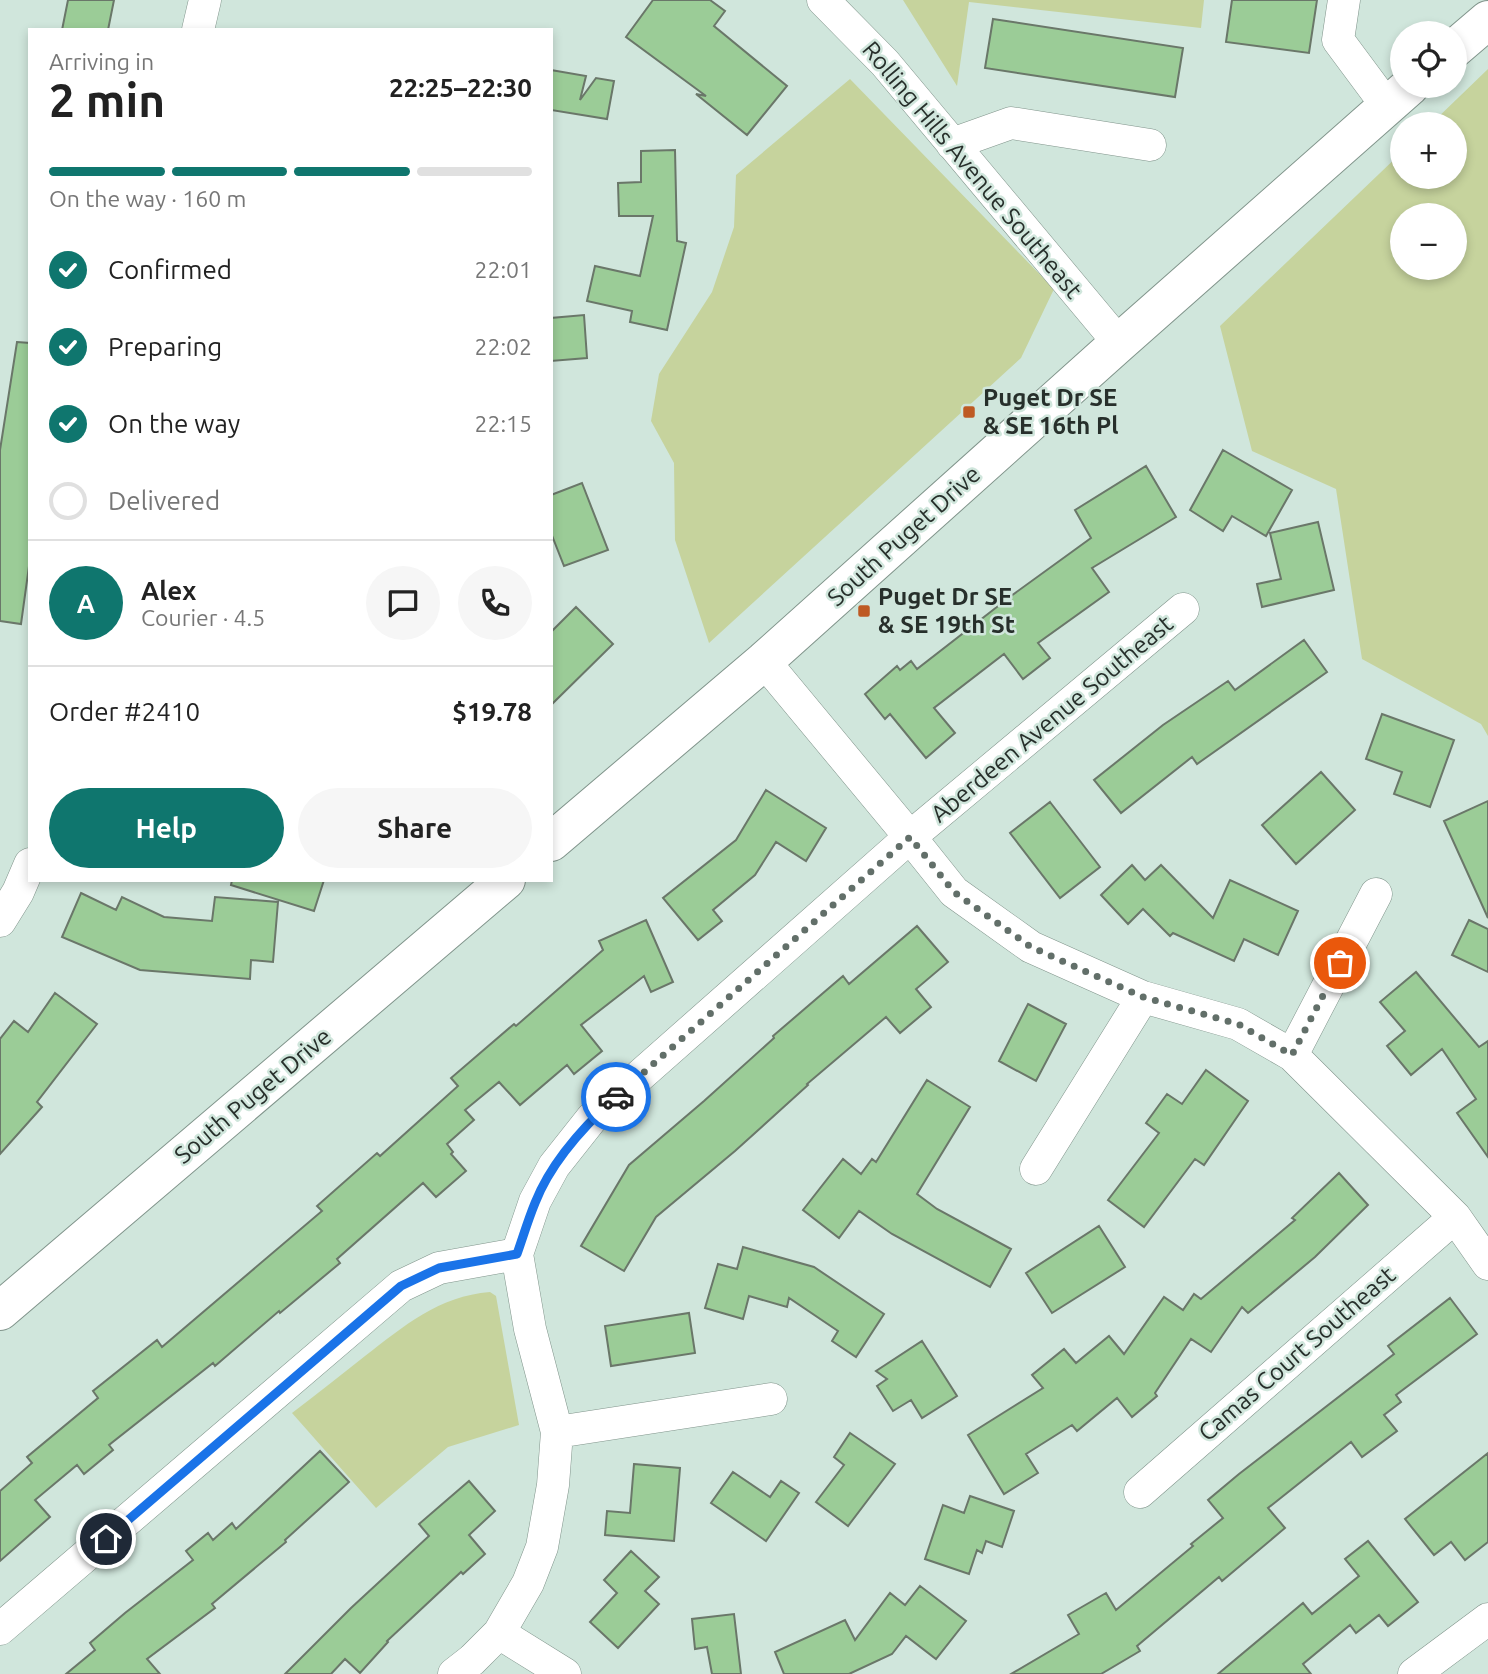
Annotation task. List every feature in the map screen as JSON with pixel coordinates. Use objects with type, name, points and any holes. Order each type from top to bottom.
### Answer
[{"type":"street","points":[[198,28],[205,0]]},
{"type":"street","name":"Rolling Hills Avenue Southeast","points":[[823,0],[885,63],[1119,343]]},
{"type":"street","points":[[1344,0],[1338,40],[1390,89]]},
{"type":"street","points":[[1467,38],[1488,20]]},
{"type":"street","name":"South Puget Drive","points":[[553,840],[764,661],[1396,98]]},
{"type":"street","points":[[952,144],[1011,123],[1150,145]]},
{"type":"street","name":"Aberdeen Avenue Southeast","points":[[454,1674],[499,1633],[528,1583],[542,1547],[553,1485],[557,1432],[530,1329],[517,1254],[535,1201],[554,1166],[592,1118],[910,837],[1183,610]]},
{"type":"street","points":[[764,661],[954,892],[1031,947],[1143,997],[1238,1024],[1292,1055],[1455,1217],[1488,1264]]},
{"type":"street","points":[[0,921],[16,880]]},
{"type":"street","name":"South Puget Drive","points":[[0,1311],[504,882]]},
{"type":"street","points":[[1292,1055],[1376,894]]},
{"type":"street","points":[[1037,1169],[1143,997]]},
{"type":"street","name":"Camas Court Southeast","points":[[1140,1492],[1455,1217]]},
{"type":"street","points":[[0,1629],[401,1286],[439,1268],[517,1254]]},
{"type":"street","points":[[557,1432],[771,1399]]},
{"type":"street","points":[[1414,1674],[1488,1619]]},
{"type":"street","points":[[499,1633],[565,1674]]},
{"type":"green space","points":[[903,0],[1204,0],[1201,28],[969,2],[957,86]]},
{"type":"green space","points":[[1488,69],[1488,736],[1481,724],[1362,659],[1336,489],[1252,451],[1220,326],[1390,163],[1390,189],[1467,189],[1467,112],[1443,112],[1458,98],[1467,98],[1467,89]]},
{"type":"green space","points":[[850,79],[1054,289],[1021,358],[709,643],[675,540],[674,463],[651,421],[659,374],[712,292],[734,227],[736,175]]},
{"type":"green space","points":[[490,1292],[496,1296],[519,1425],[448,1447],[376,1508],[292,1413],[423,1314],[454,1299]]},
{"type":"building","points":[[68,0],[114,0],[108,28],[62,28]]},
{"type":"building","points":[[653,0],[710,0],[725,11],[714,26],[787,86],[747,135],[696,94],[706,96],[626,37]]},
{"type":"building","points":[[1232,0],[1317,0],[1309,53],[1226,42]]},
{"type":"building","points":[[993,19],[1183,48],[1175,97],[985,68]]},
{"type":"building","points":[[553,70],[586,76],[580,100],[596,78],[614,81],[607,119],[553,110]]},
{"type":"building","points":[[675,150],[677,241],[686,243],[667,330],[630,322],[632,311],[587,301],[595,266],[640,276],[653,216],[619,216],[618,183],[641,182],[641,151]]},
{"type":"building","points":[[584,315],[587,358],[553,361],[553,318]]},
{"type":"building","points":[[17,342],[28,343],[28,573],[21,624],[0,621],[0,450]]},
{"type":"building","points":[[1223,450],[1292,490],[1266,536],[1232,516],[1223,531],[1190,510]]},
{"type":"building","points":[[1146,466],[1176,517],[1092,568],[1109,592],[1038,643],[1050,658],[1023,679],[1004,654],[934,708],[955,733],[926,758],[890,714],[885,719],[865,694],[897,666],[900,670],[911,661],[917,669],[1091,538],[1075,510]]},
{"type":"building","points":[[582,483],[608,550],[564,566],[553,538],[553,494]]},
{"type":"building","points":[[1318,522],[1334,590],[1262,607],[1257,584],[1281,579],[1270,533]]},
{"type":"building","points":[[576,607],[613,644],[553,703],[553,630]]},
{"type":"building","points":[[1304,640],[1327,672],[1197,764],[1192,757],[1121,813],[1094,780],[1163,725],[1228,681],[1235,690]]},
{"type":"building","points":[[1382,714],[1454,740],[1430,807],[1394,794],[1402,772],[1366,759]]},
{"type":"building","points":[[1321,772],[1355,810],[1296,864],[1262,825]]},
{"type":"building","points":[[766,790],[826,828],[806,861],[776,842],[755,875],[713,910],[722,921],[698,940],[663,898],[736,840]]},
{"type":"building","points":[[1488,801],[1488,918],[1444,821]]},
{"type":"building","points":[[1050,802],[1100,867],[1060,898],[1010,833]]},
{"type":"building","points":[[1132,865],[1145,880],[1161,865],[1213,918],[1230,880],[1298,911],[1278,955],[1244,939],[1234,961],[1173,933],[1170,936],[1143,909],[1128,924],[1101,895]]},
{"type":"building","points":[[232,882],[323,882],[314,911],[231,885]]},
{"type":"building","points":[[81,893],[116,910],[122,897],[164,917],[212,921],[215,897],[278,902],[273,962],[251,960],[250,979],[140,970],[62,937]]},
{"type":"building","points":[[646,920],[673,982],[651,992],[644,976],[581,1025],[602,1051],[574,1074],[567,1065],[520,1105],[499,1082],[465,1110],[474,1120],[447,1144],[453,1152],[451,1154],[466,1171],[436,1197],[423,1183],[337,1259],[340,1263],[215,1366],[213,1363],[109,1445],[113,1450],[84,1474],[77,1465],[35,1500],[50,1517],[0,1561],[0,1491],[32,1463],[27,1457],[98,1398],[93,1391],[157,1340],[162,1347],[322,1211],[317,1206],[377,1153],[380,1156],[458,1086],[451,1078],[603,950],[599,941]]},
{"type":"building","points":[[1469,920],[1488,929],[1488,972],[1452,955]]},
{"type":"building","points":[[917,926],[948,962],[916,989],[931,1007],[900,1033],[886,1017],[807,1084],[735,1151],[656,1217],[624,1271],[581,1246],[629,1165],[843,976],[849,984]]},
{"type":"building","points":[[1416,972],[1479,1047],[1488,1041],[1488,1157],[1457,1113],[1476,1099],[1442,1049],[1411,1075],[1387,1046],[1405,1031],[1380,1002]]},
{"type":"building","points":[[55,993],[97,1024],[37,1102],[42,1107],[0,1154],[0,1039],[14,1021],[28,1032]]},
{"type":"building","points":[[1028,1004],[1066,1024],[1036,1081],[999,1061]]},
{"type":"building","points":[[1206,1070],[1248,1101],[1204,1165],[1195,1159],[1144,1227],[1108,1200],[1159,1133],[1146,1123],[1167,1094],[1182,1104]]},
{"type":"building","points":[[927,1080],[970,1107],[917,1194],[937,1209],[1011,1249],[990,1287],[892,1234],[859,1211],[839,1238],[803,1210],[843,1159],[861,1174],[872,1159],[876,1162]]},
{"type":"building","points":[[1339,1173],[1368,1205],[1315,1257],[1248,1313],[1242,1307],[1211,1352],[1191,1339],[1155,1393],[1157,1396],[1132,1417],[1117,1398],[1077,1431],[1072,1425],[1026,1454],[1038,1473],[1004,1494],[968,1435],[1043,1388],[1032,1375],[1064,1349],[1076,1363],[1109,1336],[1124,1354],[1164,1297],[1183,1310],[1194,1294],[1201,1299],[1295,1220],[1292,1218]]},
{"type":"building","points":[[1099,1226],[1125,1267],[1052,1313],[1026,1273]]},
{"type":"building","points":[[743,1247],[814,1267],[884,1314],[856,1357],[832,1341],[838,1331],[789,1298],[787,1307],[749,1296],[743,1319],[705,1308],[718,1264],[737,1269]]},
{"type":"building","points":[[1450,1298],[1477,1334],[1396,1395],[1401,1402],[1384,1415],[1397,1431],[1362,1457],[1351,1442],[1268,1508],[1285,1528],[1222,1581],[1219,1577],[1137,1646],[1140,1651],[1101,1674],[1011,1674],[1079,1634],[1068,1615],[1106,1593],[1116,1610],[1193,1546],[1191,1544],[1223,1518],[1208,1500],[1394,1354],[1388,1346]]},
{"type":"building","points":[[689,1313],[695,1353],[611,1366],[605,1326]]},
{"type":"building","points":[[922,1341],[957,1396],[922,1418],[911,1400],[893,1411],[877,1386],[887,1379],[876,1371]]},
{"type":"building","points":[[850,1433],[895,1464],[848,1526],[816,1502],[844,1465],[834,1457]]},
{"type":"building","points":[[320,1451],[349,1482],[285,1540],[286,1542],[212,1604],[215,1608],[147,1659],[160,1674],[66,1674],[95,1650],[90,1643],[193,1560],[186,1551],[208,1533],[213,1540],[232,1523],[236,1529]]},
{"type":"building","points":[[1488,1453],[1488,1542],[1465,1560],[1451,1542],[1434,1555],[1405,1519]]},
{"type":"building","points":[[634,1464],[680,1468],[674,1541],[605,1535],[607,1511],[630,1513]]},
{"type":"building","points":[[733,1472],[770,1497],[781,1481],[799,1493],[766,1541],[711,1503]]},
{"type":"building","points":[[469,1481],[495,1511],[469,1535],[485,1554],[463,1574],[461,1572],[387,1641],[360,1673],[345,1659],[331,1674],[285,1674],[429,1536],[419,1524]]},
{"type":"building","points":[[970,1496],[1014,1511],[1002,1547],[986,1541],[982,1553],[977,1550],[969,1574],[925,1559],[943,1505],[964,1513]]},
{"type":"building","points":[[1368,1541],[1418,1602],[1388,1626],[1379,1615],[1356,1633],[1350,1625],[1303,1664],[1311,1674],[1218,1674],[1303,1603],[1312,1614],[1359,1576],[1345,1559]]},
{"type":"building","points":[[631,1551],[659,1577],[645,1591],[659,1604],[618,1648],[590,1622],[617,1593],[604,1580]]},
{"type":"building","points":[[920,1586],[966,1621],[936,1659],[906,1636],[892,1654],[849,1674],[784,1674],[775,1652],[845,1620],[855,1640],[890,1593],[905,1605]]},
{"type":"building","points":[[734,1614],[741,1674],[712,1674],[707,1647],[695,1649],[692,1619]]},
{"type":"way so far","points":[[616,1097],[910,837],[954,892],[1031,947],[1143,997],[1238,1024],[1292,1055],[1340,963]]},
{"type":"place","name":"Puget Dr SE & SE 16th Pl","points":[[969,412]]},
{"type":"place","name":"Puget Dr SE & SE 19th St","points":[[864,611]]},
{"type":"route","points":[[106,1539],[401,1286],[439,1268],[517,1254],[535,1201],[554,1166],[592,1118],[616,1097]]}]
